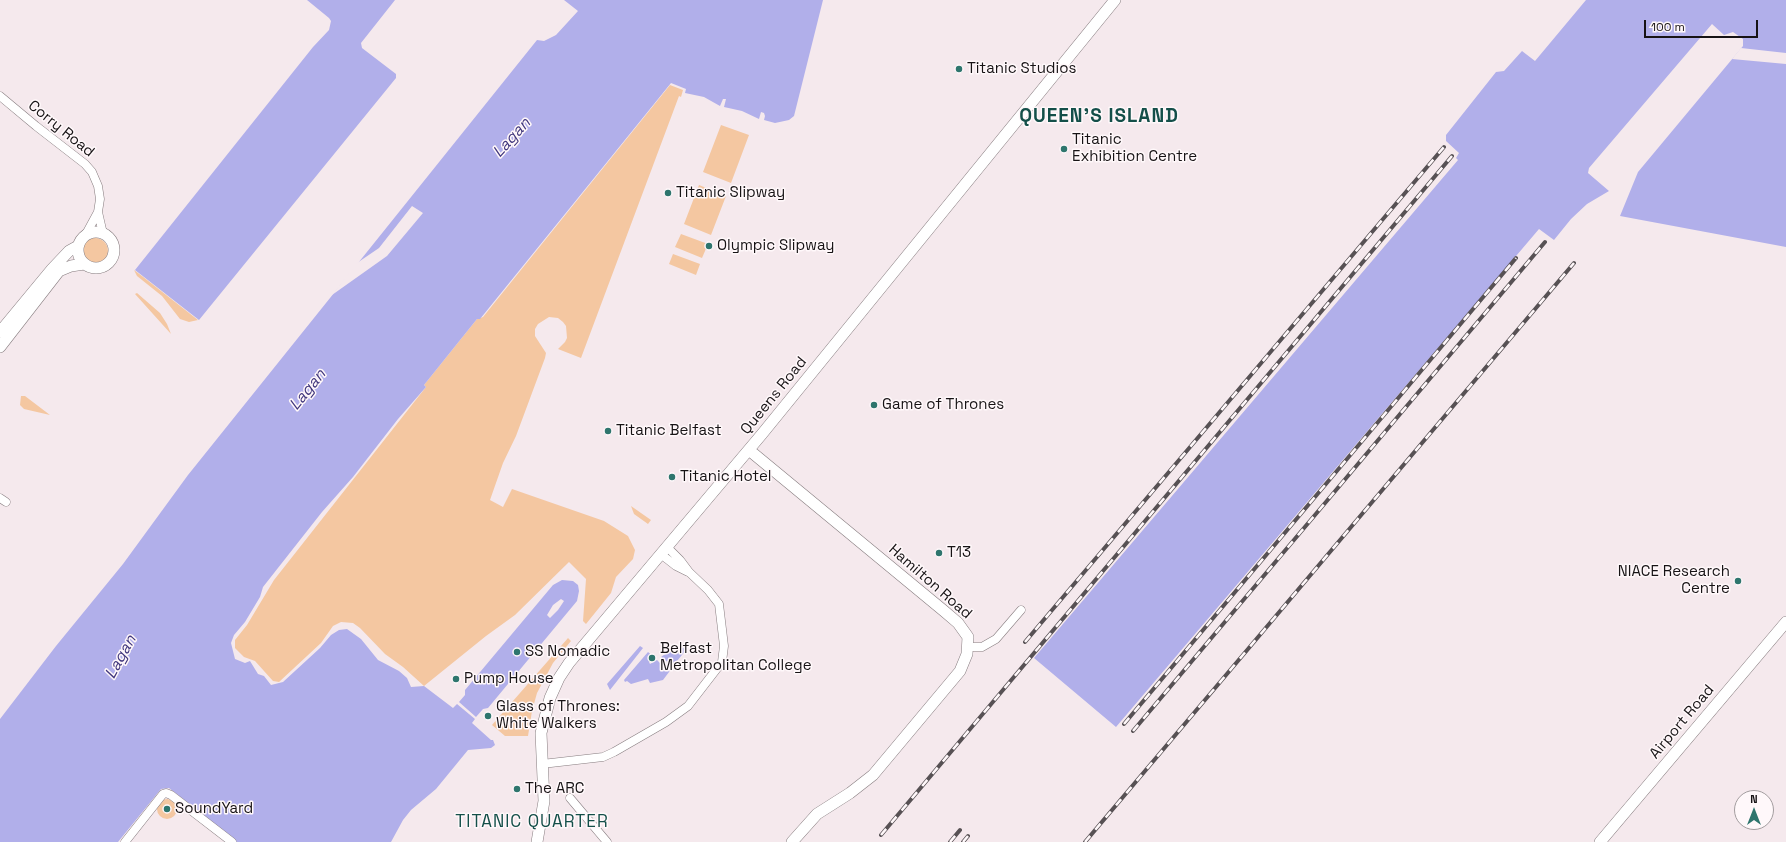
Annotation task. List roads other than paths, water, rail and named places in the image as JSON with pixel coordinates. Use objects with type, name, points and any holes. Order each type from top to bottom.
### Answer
[{"type":"street","name":"Queens Road","points":[[537,842],[544,800],[541,733],[550,698],[559,678],[569,663],[665,552],[749,450],[1114,0]]},
{"type":"street","name":"Corry Road","points":[[0,96],[85,164],[92,172],[98,186],[100,199],[98,212],[93,224],[85,236]]},
{"type":"street","name":"Corry Road","points":[[98,212],[103,234]]},
{"type":"street","points":[[0,332],[52,269],[69,251],[78,246],[85,236],[97,233],[103,234],[110,239],[113,252],[110,261],[107,264],[98,268],[93,268],[84,264],[67,267],[59,271],[0,347]]},
{"type":"street","points":[[78,246],[79,256],[84,264]]},
{"type":"street","name":"Hamilton Road","points":[[749,450],[958,623],[968,637],[969,647]]},
{"type":"street","points":[[542,764],[603,757],[666,722],[688,706],[722,662],[724,655],[719,604],[708,590],[689,572],[676,566],[665,552]]},
{"type":"street","points":[[792,842],[817,814],[850,793],[873,775],[960,671],[968,654],[969,647],[982,647],[996,639],[1021,610]]},
{"type":"street","name":"Airport Road","points":[[1600,842],[1786,622]]},
{"type":"street","points":[[125,842],[163,794],[166,793],[171,795],[232,842]]},
{"type":"street","points":[[570,798],[607,842]]},
{"type":"water","points":[[307,0],[395,0],[361,43],[362,48],[396,74],[396,78],[199,320],[135,270],[313,47],[329,30],[331,21],[329,18]]},
{"type":"water","name":"Lagan","points":[[564,0],[823,0],[794,116],[789,120],[775,123],[764,120],[764,113],[761,112],[759,119],[742,111],[724,107],[726,99],[723,99],[720,106],[704,97],[685,93],[686,89],[671,83],[480,319],[477,319],[424,385],[426,387],[398,419],[353,477],[322,512],[263,587],[260,597],[245,622],[234,635],[231,643],[235,659],[245,663],[250,661],[258,674],[264,676],[271,685],[283,682],[320,648],[331,635],[339,630],[347,629],[361,639],[378,660],[399,671],[407,678],[411,687],[424,686],[453,708],[457,704],[475,719],[472,723],[491,740],[493,740],[495,745],[491,748],[468,750],[436,789],[411,810],[403,820],[391,842],[237,842],[169,788],[161,789],[118,842],[0,842],[0,719],[56,646],[123,564],[188,475],[537,40],[544,41],[556,35],[578,11]]},
{"type":"water","points":[[1586,0],[1786,0],[1786,247],[1620,216],[1638,172],[1743,46],[1743,39],[1733,32],[1724,35],[1712,24],[1589,168],[1588,173],[1609,191],[1587,204],[1571,219],[1554,240],[1539,229],[1116,727],[1034,658],[1458,160],[1456,158],[1459,153],[1446,141],[1446,135],[1496,72],[1504,71],[1522,51],[1535,61]]},
{"type":"water","points":[[562,580],[573,581],[578,585],[579,591],[577,601],[488,708],[483,709],[476,717],[459,702],[465,695],[465,690],[553,585]]},
{"type":"water","points":[[640,646],[643,648],[610,690],[607,684]]},
{"type":"water","points":[[682,647],[686,650],[673,666],[661,657],[674,648],[677,650]]},
{"type":"water","points":[[648,652],[654,657],[649,662],[650,664],[657,660],[663,666],[666,663],[672,668],[663,680],[650,683],[648,679],[631,684],[627,681],[625,682],[624,680]]},
{"type":"railway","points":[[1025,642],[1444,147]]},
{"type":"railway","points":[[881,835],[1452,156]]},
{"type":"railway","points":[[1133,731],[1545,242]]},
{"type":"railway","points":[[1124,724],[1516,258]]},
{"type":"railway","points":[[1085,842],[1574,263]]},
{"type":"railway","points":[[950,842],[960,830]]},
{"type":"railway","points":[[963,842],[968,836]]},
{"type":"place","name":"Titanic Studios","points":[[959,69]]},
{"type":"place","name":"Titanic Exhibition Centre","points":[[1064,149]]},
{"type":"place","name":"Titanic Slipway","points":[[668,193]]},
{"type":"place","name":"Olympic Slipway","points":[[709,246]]},
{"type":"place","name":"Game of Thrones","points":[[874,405]]},
{"type":"place","name":"Titanic Belfast","points":[[608,431]]},
{"type":"place","name":"Titanic Hotel","points":[[672,477]]},
{"type":"place","name":"T13","points":[[939,553]]},
{"type":"place","name":"NIACE Research Centre","points":[[1738,581]]},
{"type":"place","name":"SS Nomadic","points":[[517,652]]},
{"type":"place","name":"Belfast Metropolitan College","points":[[652,658]]},
{"type":"place","name":"Pump House","points":[[456,679]]},
{"type":"place","name":"Glass of Thrones: White Walkers","points":[[488,716]]},
{"type":"place","name":"The ARC","points":[[517,789]]},
{"type":"place","name":"SoundYard","points":[[167,809]]},
{"type":"district","name":"QUEEN'S ISLAND","points":[[1099,117]]},
{"type":"district","name":"TITANIC QUARTER","points":[[532,822]]}]
